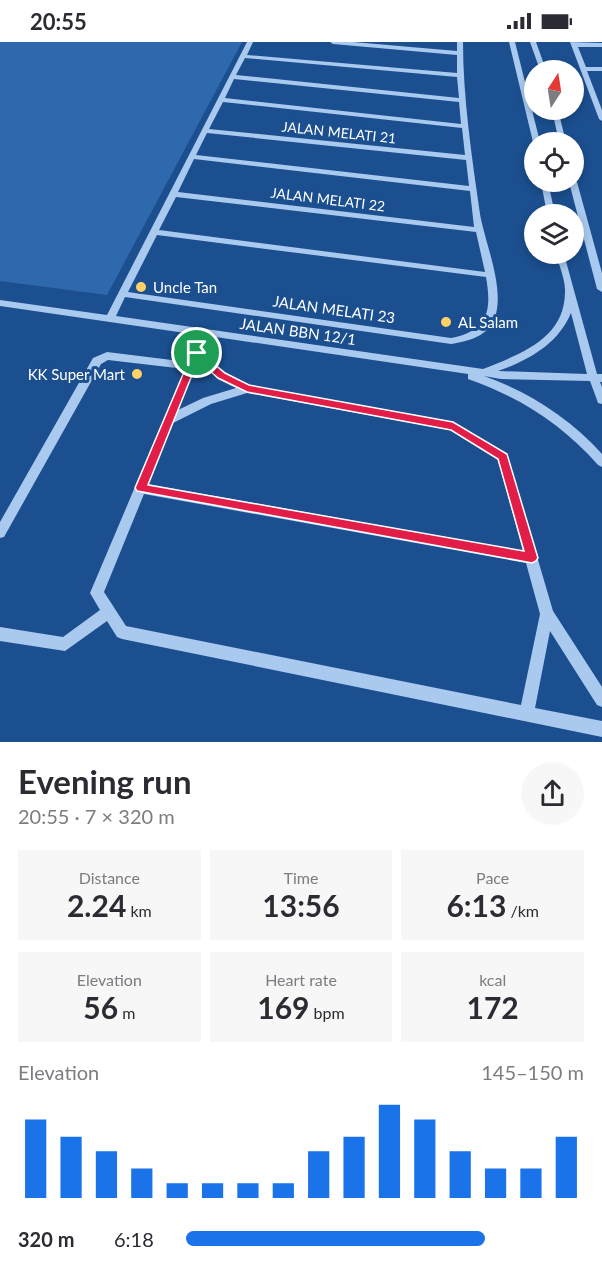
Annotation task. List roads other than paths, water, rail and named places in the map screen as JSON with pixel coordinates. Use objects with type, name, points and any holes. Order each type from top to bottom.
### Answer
[{"type":"street","points":[[110,319],[250,42]]},
{"type":"street","points":[[333,42],[460,53]]},
{"type":"street","name":"JALAN MELATI 23","points":[[122,294],[451,341],[473,337],[484,327],[492,312],[490,275],[479,230],[465,126],[460,42]]},
{"type":"street","points":[[512,42],[534,132]]},
{"type":"street","points":[[533,42],[539,60]]},
{"type":"street","points":[[580,60],[574,43],[602,45]]},
{"type":"street","points":[[243,56],[461,75]]},
{"type":"street","points":[[584,69],[602,69]]},
{"type":"street","points":[[584,72],[602,119]]},
{"type":"street","points":[[233,77],[463,100]]},
{"type":"street","points":[[593,94],[602,94]]},
{"type":"street","points":[[221,100],[465,126]]},
{"type":"street","name":"JALAN MELATI 21","points":[[205,131],[469,158]]},
{"type":"street","points":[[192,157],[474,189]]},
{"type":"street","points":[[576,192],[602,289]]},
{"type":"street","name":"JALAN MELATI 22","points":[[174,194],[479,230]]},
{"type":"street","points":[[155,232],[490,275]]},
{"type":"street","points":[[563,264],[598,377],[602,400]]},
{"type":"street","points":[[484,372],[521,359],[549,340],[566,316],[570,290]]},
{"type":"street","name":"JALAN BBN 12/1","points":[[0,303],[484,372],[598,377]]},
{"type":"street","points":[[205,333],[97,593],[122,633],[602,729]]},
{"type":"street","points":[[197,353],[222,376],[247,389],[453,426],[503,457],[548,614],[602,700]]},
{"type":"street","points":[[0,533],[97,361],[107,356],[192,366]]},
{"type":"street","points":[[443,366],[499,385],[552,415],[602,462]]},
{"type":"street","points":[[169,420],[198,403],[247,389]]},
{"type":"street","points":[[141,488],[532,558]]},
{"type":"street","points":[[0,634],[65,644],[109,612]]},
{"type":"street","points":[[527,714],[548,614]]},
{"type":"place","name":"Uncle Tan","points":[[141,287]]},
{"type":"place","name":"AL Salam","points":[[446,322]]},
{"type":"place","name":"KK Super Mart","points":[[137,374]]}]
